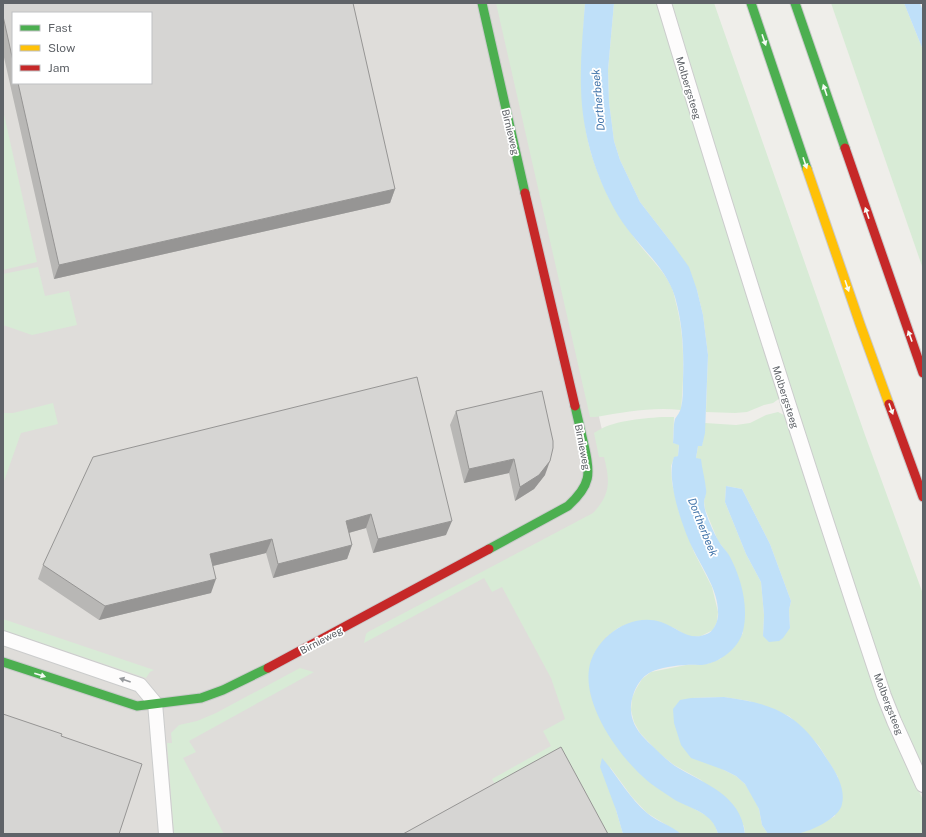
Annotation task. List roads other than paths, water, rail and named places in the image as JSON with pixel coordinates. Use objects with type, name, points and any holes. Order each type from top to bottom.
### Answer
[{"type":"main road","name":"Birnieweg","points":[[3,662],[137,706],[155,702],[200,698],[259,673],[568,506],[579,496],[586,484],[589,472],[586,452],[482,3]]},
{"type":"main road","points":[[751,3],[860,324],[923,498]]},
{"type":"main road","points":[[795,3],[923,373]]},
{"type":"street","name":"Molbergsteeg","points":[[664,3],[824,517],[884,696],[923,786]]},
{"type":"street","points":[[3,638],[140,685],[155,702],[166,834]]},
{"type":"water","name":"Dortherbeek","points":[[585,3],[614,3],[608,70],[609,102],[614,141],[620,160],[640,202],[689,267],[697,290],[703,315],[708,355],[705,433],[702,446],[698,446],[696,458],[701,459],[706,490],[704,507],[717,537],[729,555],[737,573],[743,592],[745,612],[745,621],[741,637],[730,652],[719,660],[705,665],[682,665],[651,672],[642,679],[636,688],[633,694],[631,711],[636,728],[648,742],[675,766],[709,785],[729,800],[742,820],[745,834],[718,834],[712,821],[707,816],[675,800],[645,779],[620,752],[609,736],[593,702],[589,685],[589,669],[592,658],[598,647],[615,630],[626,624],[649,620],[661,622],[684,634],[702,636],[709,633],[713,629],[718,615],[716,596],[681,520],[672,478],[674,457],[678,456],[679,445],[673,443],[675,419],[682,405],[683,395],[683,350],[678,308],[671,286],[665,276],[623,223],[614,208],[593,158],[584,123],[581,88],[581,56]]},
{"type":"water","points":[[904,3],[920,3],[923,11],[923,50]]},
{"type":"water","points":[[726,486],[742,489],[770,544],[791,601],[789,610],[790,628],[779,641],[769,642],[763,636],[764,615],[761,582],[746,554],[725,502]]},
{"type":"water","points":[[724,697],[749,701],[773,708],[794,720],[804,729],[821,750],[835,772],[841,785],[843,798],[842,804],[836,814],[823,824],[808,831],[795,834],[768,834],[762,825],[759,809],[745,784],[736,776],[724,770],[691,758],[681,745],[674,723],[673,709],[680,700],[691,698]]},
{"type":"water","points":[[602,758],[641,807],[651,816],[681,834],[623,834],[600,767]]}]
